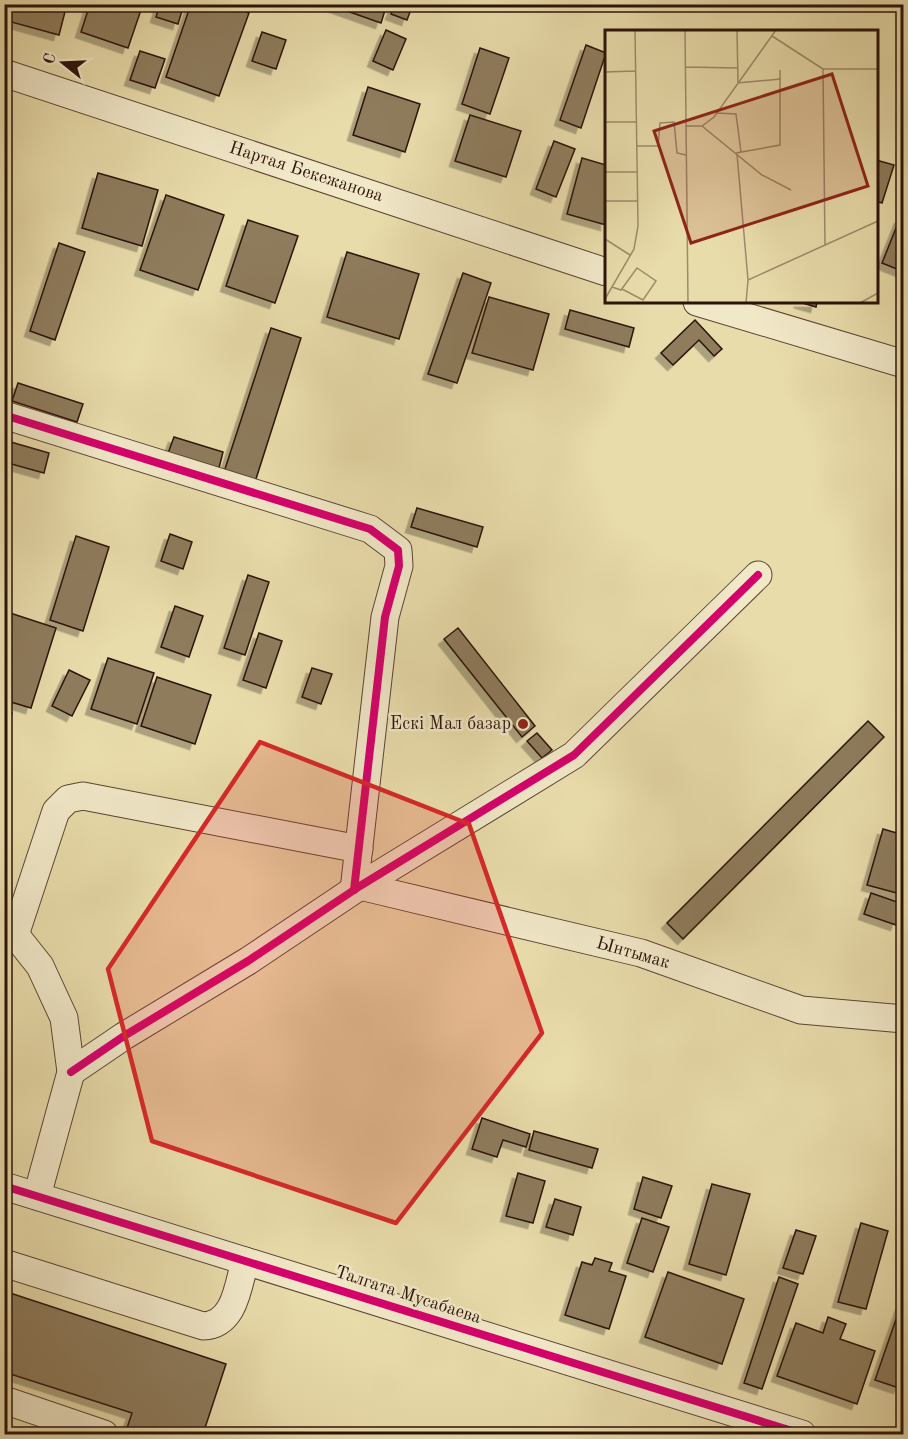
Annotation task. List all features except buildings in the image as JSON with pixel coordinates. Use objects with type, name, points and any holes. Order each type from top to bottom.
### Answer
[{"type":"street","name":"Нартая Бекежанова","points":[[4,73],[605,272]]},
{"type":"street","points":[[700,303],[903,364]]},
{"type":"street","points":[[4,415],[370,529],[398,550],[399,566],[385,617],[359,849],[357,888]]},
{"type":"street","points":[[71,1072],[357,888],[574,754],[758,575]]},
{"type":"street","points":[[37,1196],[71,1072],[64,1018],[40,966],[10,928],[56,811],[68,799],[83,796],[359,849]]},
{"type":"street","name":"Ынтымак","points":[[357,888],[641,953],[801,1010],[903,1019]]},
{"type":"street","name":"Талгата Мусабаева","points":[[4,1186],[802,1434]]},
{"type":"street","points":[[4,1263],[203,1326],[214,1326],[223,1321],[230,1312],[245,1261]]},
{"type":"street","points":[[4,1400],[104,1434]]},
{"type":"highlighted area","points":[[260,742],[469,824],[542,1033],[396,1223],[152,1141],[108,969]]},
{"type":"cycle path","points":[[4,415],[370,529],[398,550],[399,566],[385,617],[354,890]]},
{"type":"cycle path","points":[[71,1072],[124,1036],[248,961],[360,886],[574,755],[758,575]]},
{"type":"cycle path","points":[[4,1186],[802,1434]]},
{"type":"place","name":"Ескі Мал базар","points":[[523,724]]}]
